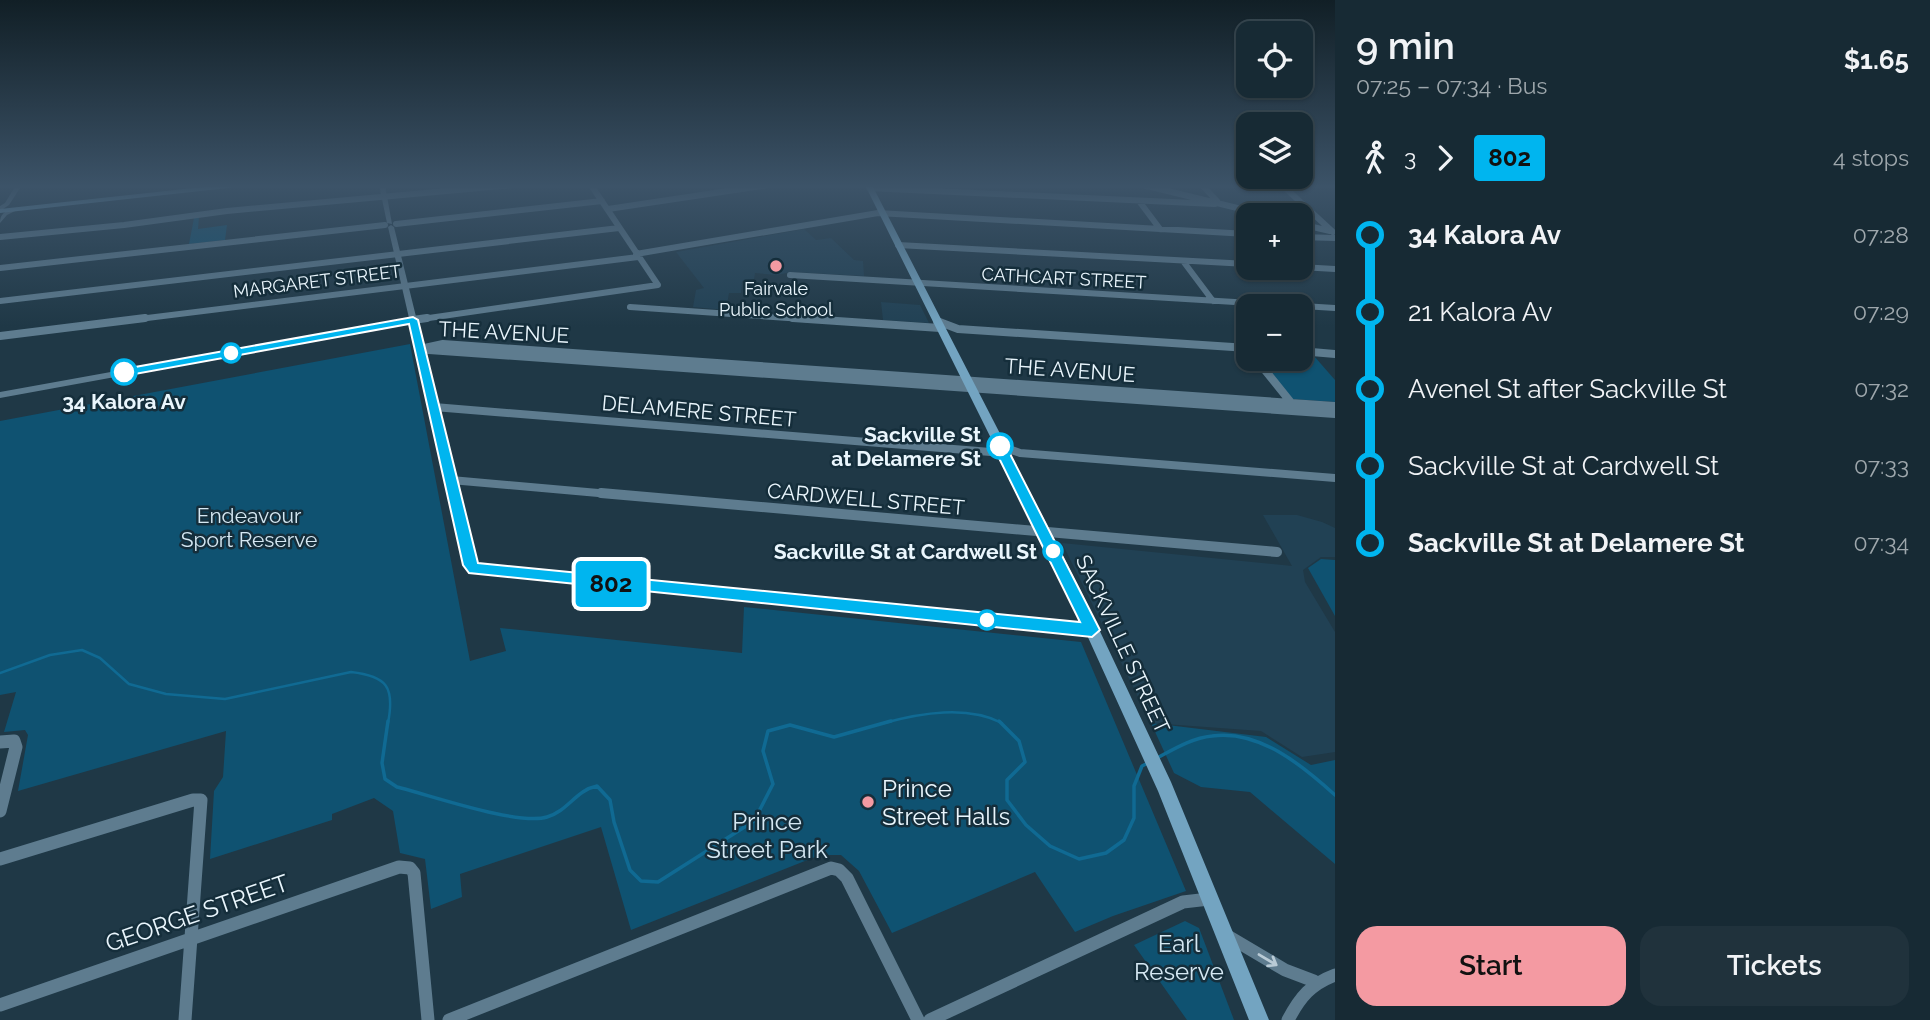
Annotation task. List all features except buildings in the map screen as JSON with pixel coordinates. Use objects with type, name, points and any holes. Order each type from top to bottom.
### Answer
[{"type":"main road","name":"SACKVILLE STREET","points":[[892,233],[1092,630],[1165,788],[1259,1020]]},
{"type":"street","points":[[0,237],[45,233]]},
{"type":"street","points":[[0,268],[322,233]]},
{"type":"street","points":[[393,233],[474,569],[1092,630]]},
{"type":"street","points":[[0,301],[580,233]]},
{"type":"street","points":[[0,395],[413,320],[657,285],[659,283],[622,233]]},
{"type":"street","name":"MARGARET STREET","points":[[0,336],[637,255],[768,233]]},
{"type":"street","points":[[1313,235],[1335,234]]},
{"type":"street","points":[[898,245],[1236,263]]},
{"type":"street","points":[[1183,261],[1213,301]]},
{"type":"street","points":[[1313,268],[1335,269]]},
{"type":"street","name":"CATHCART STREET","points":[[790,275],[1335,308]]},
{"type":"street","points":[[630,307],[1236,347]]},
{"type":"street","points":[[940,328],[958,329]]},
{"type":"street","name":"THE AVENUE","points":[[420,349],[1335,406]]},
{"type":"street","points":[[1313,352],[1335,354]]},
{"type":"street","points":[[1266,371],[1298,411]]},
{"type":"street","name":"THE AVENUE","points":[[968,384],[1335,414]]},
{"type":"street","name":"DELAMERE STREET","points":[[434,407],[1335,478]]},
{"type":"street","points":[[1004,453],[1020,453]]},
{"type":"street","name":"CARDWELL STREET","points":[[451,480],[1277,552]]},
{"type":"street","points":[[0,742],[14,741],[16,747],[0,811]]},
{"type":"street","points":[[0,859],[193,800],[201,800],[185,1020]]},
{"type":"street","name":"GEORGE STREET","points":[[0,1005],[399,867],[410,867],[414,873],[428,1020]]},
{"type":"street","points":[[449,1020],[831,868],[839,870],[847,878],[918,1020]]},
{"type":"street","points":[[930,1020],[1183,902],[1209,899]]},
{"type":"street","points":[[1224,933],[1284,970],[1314,981]]},
{"type":"street","points":[[1288,1020],[1301,996],[1314,981],[1335,975]]},
{"type":"shaded area","name":"Fairvale Public School","points":[[784,233],[808,233],[816,240],[831,238],[854,260],[863,261],[864,276],[755,273],[754,279],[742,281],[741,293],[729,293],[726,310],[693,307],[696,290],[704,288],[676,252]]},
{"type":"shaded area","points":[[881,302],[920,305],[929,323],[883,320]]},
{"type":"shaded area","points":[[1263,515],[1297,515],[1335,528],[1335,557],[1321,557],[1303,570],[1305,582],[1335,632],[1335,752],[1302,757],[1261,731],[1151,723],[1062,543],[1292,566]]},
{"type":"green space","points":[[191,233],[226,233],[225,240],[189,244]]},
{"type":"green space","points":[[410,344],[470,661],[506,651],[500,628],[742,653],[744,607],[1081,642],[1186,891],[1075,932],[1035,872],[892,933],[859,871],[841,855],[820,855],[631,930],[601,827],[460,874],[462,897],[431,909],[425,859],[400,853],[393,811],[374,798],[332,814],[332,820],[210,859],[214,791],[223,777],[226,731],[18,791],[28,735],[25,730],[4,732],[16,692],[0,695],[0,421]]},
{"type":"green space","points":[[1314,356],[1335,380],[1335,402],[1292,399],[1270,371],[1313,371]]},
{"type":"green space","points":[[1321,559],[1335,560],[1335,616],[1308,568]]},
{"type":"green space","points":[[1151,723],[1266,737],[1311,765],[1335,760],[1335,864],[1250,792],[1201,787],[1174,773]]},
{"type":"green space","name":"Earl Reserve","points":[[1185,921],[1199,928],[1234,1020],[1187,1020],[1134,945]]},
{"type":"waterway","points":[[0,673],[50,655],[82,650],[100,658],[129,684],[166,694],[225,699],[351,672],[373,677],[386,686],[390,700],[388,723]]},
{"type":"waterway","points":[[884,723],[944,712],[974,714],[1000,722]]},
{"type":"waterway","points":[[388,721],[382,763],[385,779],[397,787],[495,814],[534,819],[554,814],[583,792],[597,786],[610,800],[614,822],[630,870],[641,881],[658,882],[754,821],[773,784],[763,751],[768,731],[790,725],[834,737],[891,721]]},
{"type":"waterway","points":[[1000,722],[1019,741],[1025,762],[1007,780],[1007,800],[1026,825],[1050,846],[1079,859],[1106,853],[1124,840],[1134,818],[1134,786],[1142,766],[1148,763]]},
{"type":"waterway","points":[[1157,758],[1183,744],[1205,737],[1229,735],[1247,738],[1279,752],[1335,795]]},
{"type":"bus line","name":"802","points":[[124,372],[413,320],[474,569],[1092,630],[1000,446]]},
{"type":"place","name":"Fairvale Public School","points":[[776,266]]},
{"type":"place","name":"34 Kalora Av","points":[[124,372]]},
{"type":"place","name":"Sackville St at Delamere St","points":[[1000,446]]},
{"type":"place","name":"Sackville St at Cardwell St","points":[[1053,551]]},
{"type":"place","name":"Prince Street Halls","points":[[868,802]]},
{"type":"park label","name":"Endeavour Sport Reserve","points":[[249,527]]},
{"type":"park label","name":"Prince Street Park","points":[[767,835]]}]
